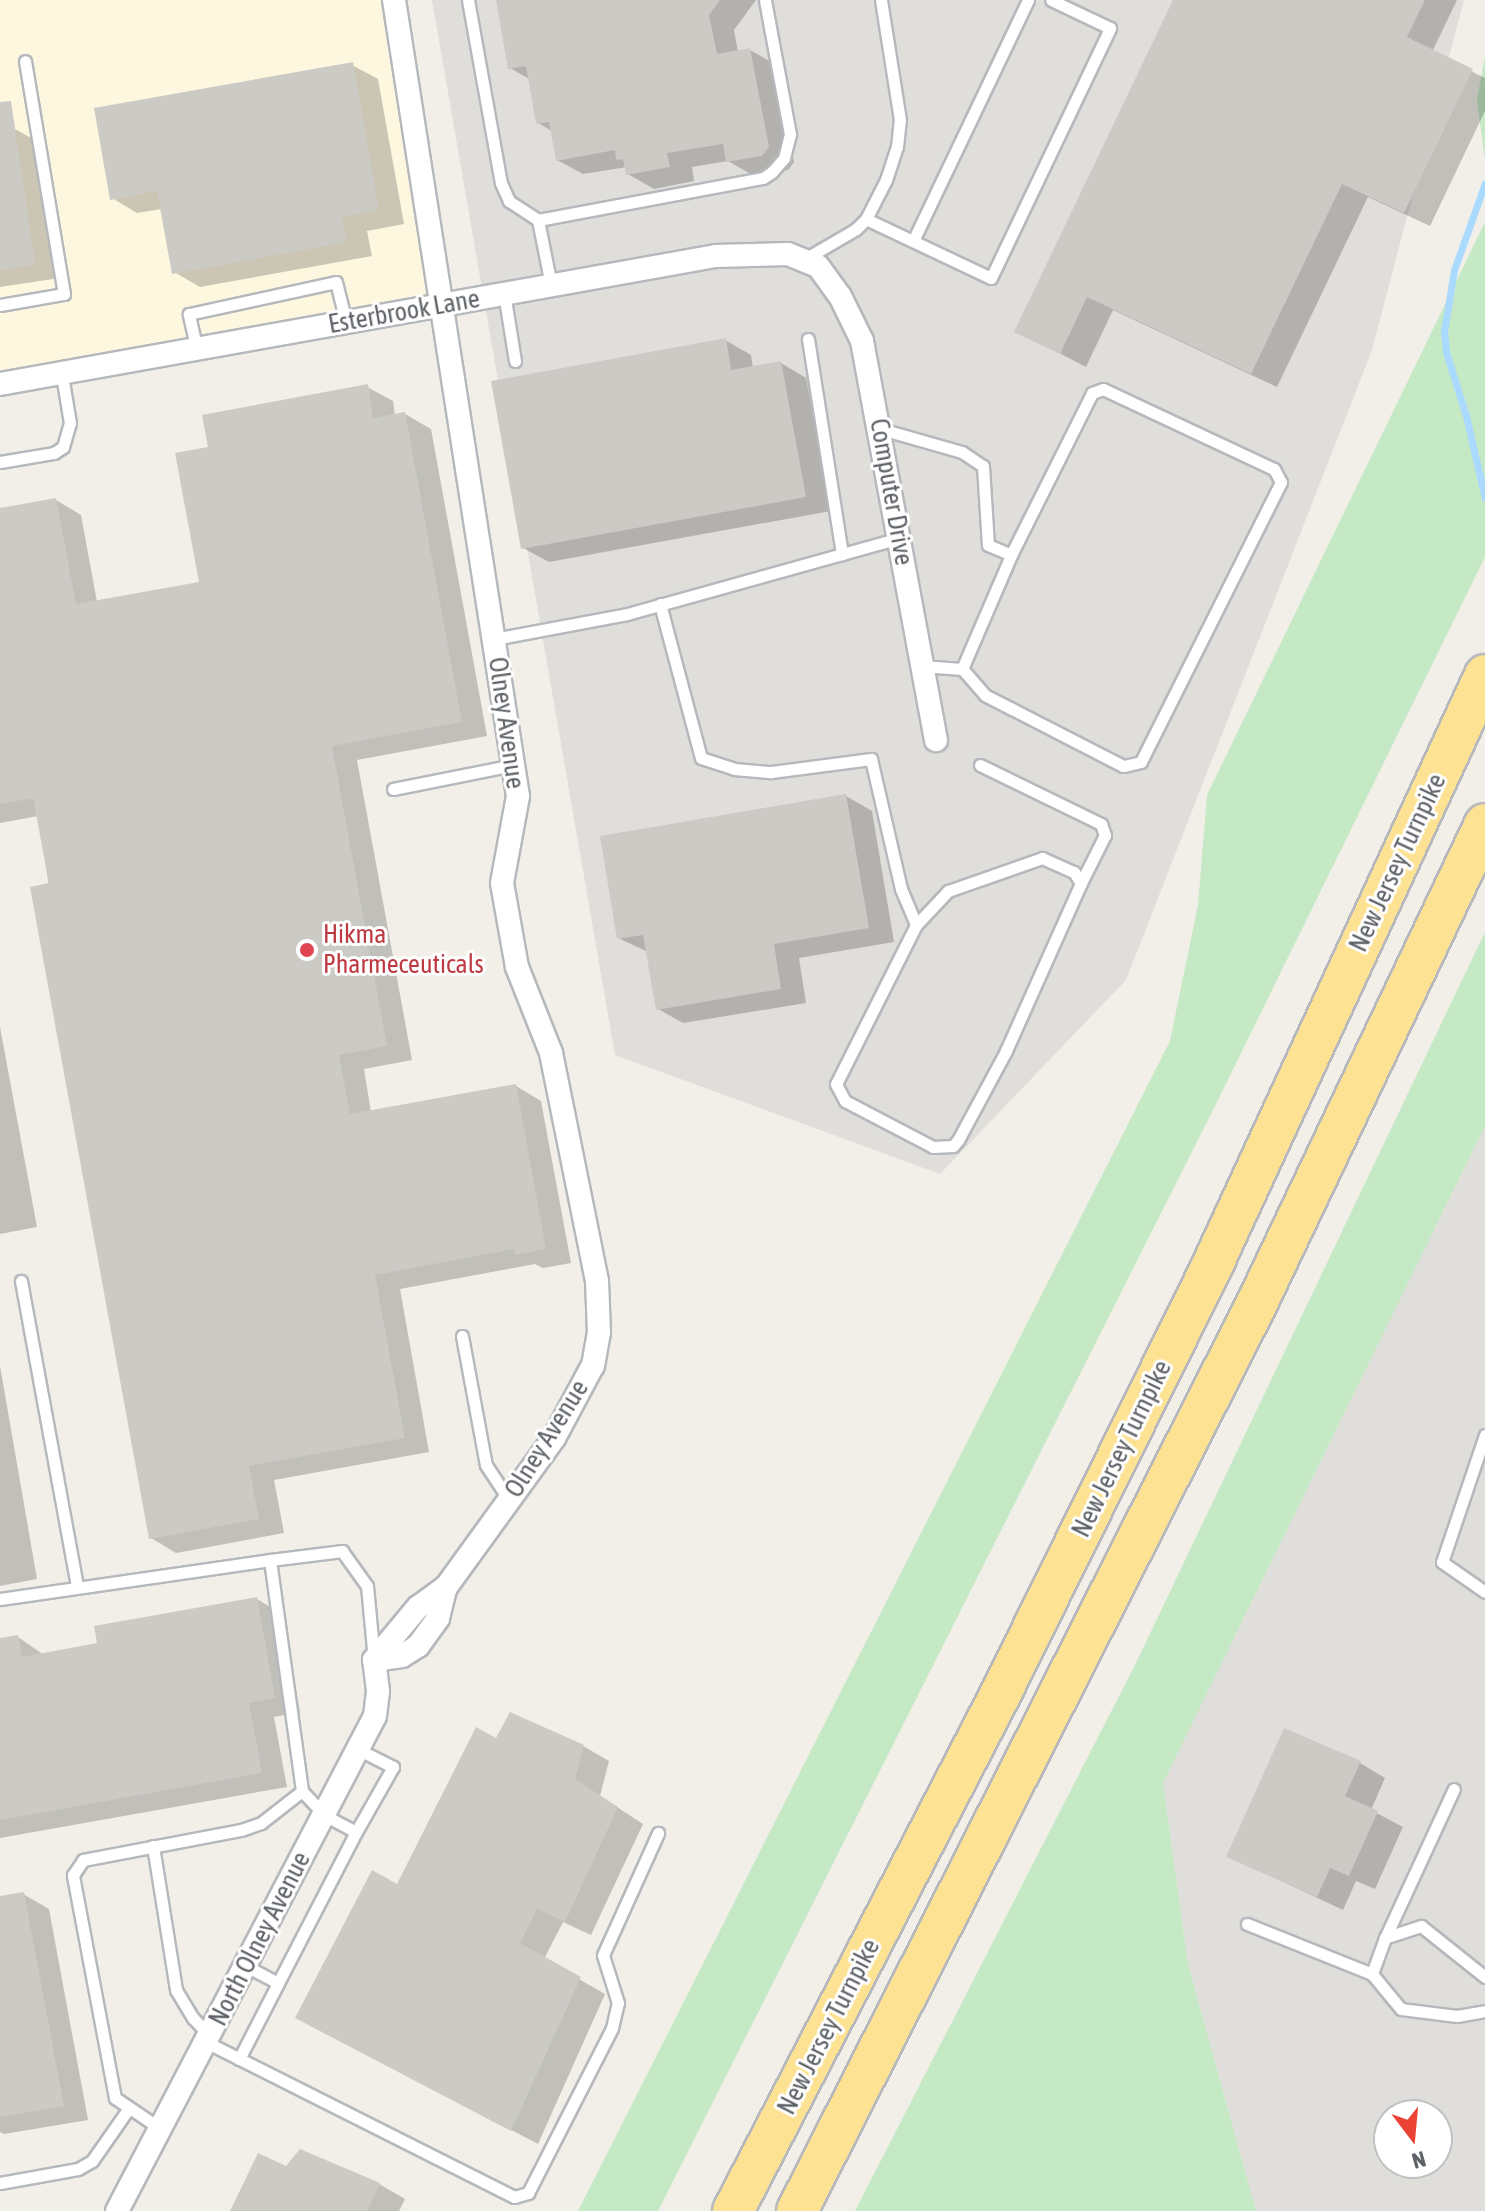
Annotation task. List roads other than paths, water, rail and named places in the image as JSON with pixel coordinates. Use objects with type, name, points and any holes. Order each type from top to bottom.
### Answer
[{"type":"highway","name":"New Jersey Turnpike","points":[[733,2211],[1000,1695],[1216,1257],[1485,675]]},
{"type":"highway","name":"New Jersey Turnpike","points":[[797,2211],[1258,1301],[1485,824]]},
{"type":"street","name":"Olney Avenue","points":[[374,1660],[418,1607],[446,1587],[558,1431],[593,1365],[599,1332],[597,1281],[551,1053],[517,967],[502,883],[518,796],[394,0]]},
{"type":"street","name":"Esterbrook Lane","points":[[0,384],[716,256],[788,254],[805,261]]},
{"type":"street","name":"Computer Drive","points":[[805,261],[818,266],[840,296],[862,341],[881,429],[936,740]]},
{"type":"street","name":"North Olney Avenue","points":[[117,2211],[358,1749],[378,1704],[374,1660]]},
{"type":"lane","points":[[468,0],[501,183],[509,201],[538,220],[763,178],[772,172],[784,158],[790,134],[765,0]]},
{"type":"lane","points":[[805,261],[856,229],[866,219],[886,180],[897,147],[900,120],[881,0]]},
{"type":"lane","points":[[913,241],[1028,0]]},
{"type":"lane","points":[[866,219],[991,278],[1110,28],[1051,0]]},
{"type":"lane","points":[[0,305],[64,294],[25,61]]},
{"type":"lane","points":[[538,220],[551,285]]},
{"type":"lane","points":[[197,350],[189,314],[336,282],[346,322]]},
{"type":"lane","points":[[504,293],[515,361]]},
{"type":"lane","points":[[808,339],[842,554]]},
{"type":"lane","points":[[0,462],[54,453],[63,447],[70,423],[62,375]]},
{"type":"lane","points":[[921,666],[962,669],[985,695],[1123,766],[1141,762],[1281,482],[1274,469],[1103,389],[1092,393],[1011,555],[962,669]]},
{"type":"lane","points":[[881,429],[962,452],[983,466],[988,545],[1011,555]]},
{"type":"lane","points":[[494,639],[660,604],[899,538]]},
{"type":"lane","points":[[660,604],[701,758],[734,769],[771,772],[871,759],[901,889],[916,925]]},
{"type":"lane","points":[[393,789],[513,765]]},
{"type":"lane","points":[[980,765],[1101,824],[1105,835],[1006,1051],[953,1146],[933,1147],[845,1101],[836,1084],[916,925],[948,891],[1042,858],[1074,872],[1081,883]]},
{"type":"lane","points":[[21,1281],[77,1586]]},
{"type":"lane","points":[[462,1336],[486,1465],[509,1500]]},
{"type":"lane","points":[[1485,1435],[1442,1562],[1485,1592]]},
{"type":"lane","points":[[0,1599],[342,1551],[367,1586],[374,1660]]},
{"type":"lane","points":[[270,1560],[302,1791],[324,1815],[356,1832]]},
{"type":"lane","points":[[239,2059],[356,1832],[393,1767],[358,1749]]},
{"type":"lane","points":[[1372,1974],[1385,1938],[1454,1789]]},
{"type":"lane","points":[[161,2129],[115,2098],[73,1875],[83,1860],[261,1823],[302,1791]]},
{"type":"lane","points":[[153,1846],[176,1990],[208,2039],[239,2059],[514,2197],[528,2193],[612,2028],[618,2003],[603,1955],[658,1833]]},
{"type":"lane","points":[[1247,1924],[1372,1974],[1401,2009],[1457,2016],[1485,2011]]},
{"type":"lane","points":[[1385,1938],[1421,1926],[1485,1977]]},
{"type":"lane","points":[[246,1966],[278,1983]]},
{"type":"lane","points":[[0,2183],[78,2169],[92,2161],[129,2108]]},
{"type":"waterway","points":[[1485,183],[1454,270],[1444,332],[1446,352],[1466,416],[1485,498]]},
{"type":"place","name":"Hikma Pharmeceuticals","points":[[307,950]]}]
